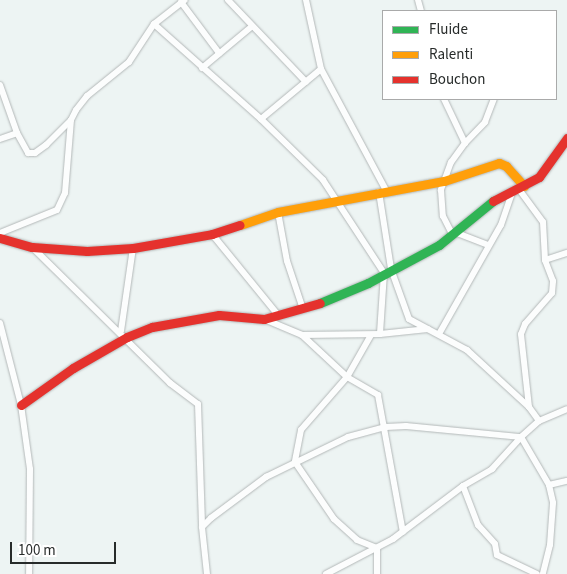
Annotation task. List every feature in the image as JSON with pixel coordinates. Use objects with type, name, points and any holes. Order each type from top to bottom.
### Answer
[{"type":"street","points":[[228,0],[251,27],[306,82]]},
{"type":"street","points":[[306,0],[321,69],[383,191],[388,271],[380,334]]},
{"type":"street","points":[[0,86],[8,103],[17,133],[24,147],[32,154],[46,145],[71,120],[87,96],[129,62],[154,24],[183,1],[219,53]]},
{"type":"street","points":[[154,24],[261,119],[324,180],[388,271],[409,319],[467,350],[529,407],[539,421]]},
{"type":"street","points":[[202,68],[251,27]]},
{"type":"street","points":[[261,119],[321,69]]},
{"type":"street","points":[[444,100],[465,143]]},
{"type":"street","points":[[489,245],[455,235],[442,212],[444,181],[451,162],[465,143],[485,122],[494,100]]},
{"type":"street","points":[[0,107],[8,103]]},
{"type":"street","points":[[0,232],[51,214],[62,202],[71,120]]},
{"type":"street","points":[[0,140],[17,133]]},
{"type":"street","points":[[264,319],[303,309],[348,293],[455,235],[495,199],[519,188],[546,172],[567,138]]},
{"type":"street","points":[[0,238],[32,247],[87,251],[133,248],[212,234],[278,212],[340,202],[383,191],[444,181],[499,163],[506,166],[543,222],[545,260],[553,281],[552,293],[525,324],[520,334],[528,378],[529,407]]},
{"type":"street","points":[[440,334],[519,188]]},
{"type":"street","points":[[278,212],[287,261],[303,309]]},
{"type":"street","points":[[212,234],[278,315]]},
{"type":"street","points":[[32,247],[124,334],[170,383],[199,406],[202,527],[207,574]]},
{"type":"street","points":[[124,334],[133,248]]},
{"type":"street","points":[[545,260],[567,253]]},
{"type":"street","points":[[21,405],[124,334],[201,317],[219,315],[264,319],[302,335],[347,377],[378,395],[386,427],[403,532]]},
{"type":"street","points":[[0,323],[21,405],[30,469],[29,574]]},
{"type":"street","points":[[302,335],[371,335],[429,329]]},
{"type":"street","points":[[371,335],[347,377],[301,430],[295,462],[334,520],[357,540],[377,548]]},
{"type":"street","points":[[326,574],[377,548],[403,532],[463,486],[492,469],[521,437],[539,421],[567,409]]},
{"type":"street","points":[[202,527],[221,509],[266,477],[295,462],[324,451],[348,437],[386,427],[415,426],[521,437]]},
{"type":"street","points":[[521,437],[549,486],[552,518],[542,574]]},
{"type":"street","points":[[549,486],[567,481]]},
{"type":"street","points":[[463,486],[478,525],[495,544],[497,555],[537,574]]},
{"type":"street","points":[[377,548],[378,574]]},
{"type":"traffic: fast","points":[[320,303],[368,283],[439,245],[493,201]]},
{"type":"traffic: slow","points":[[240,225],[278,212],[444,181],[499,163],[506,166],[524,186]]},
{"type":"traffic: jam","points":[[493,201],[539,177],[567,138]]},
{"type":"traffic: jam","points":[[0,238],[32,247],[87,251],[133,248],[212,234],[240,225]]},
{"type":"traffic: jam","points":[[21,405],[73,368],[127,337],[152,327],[219,315],[264,319],[320,303]]}]
